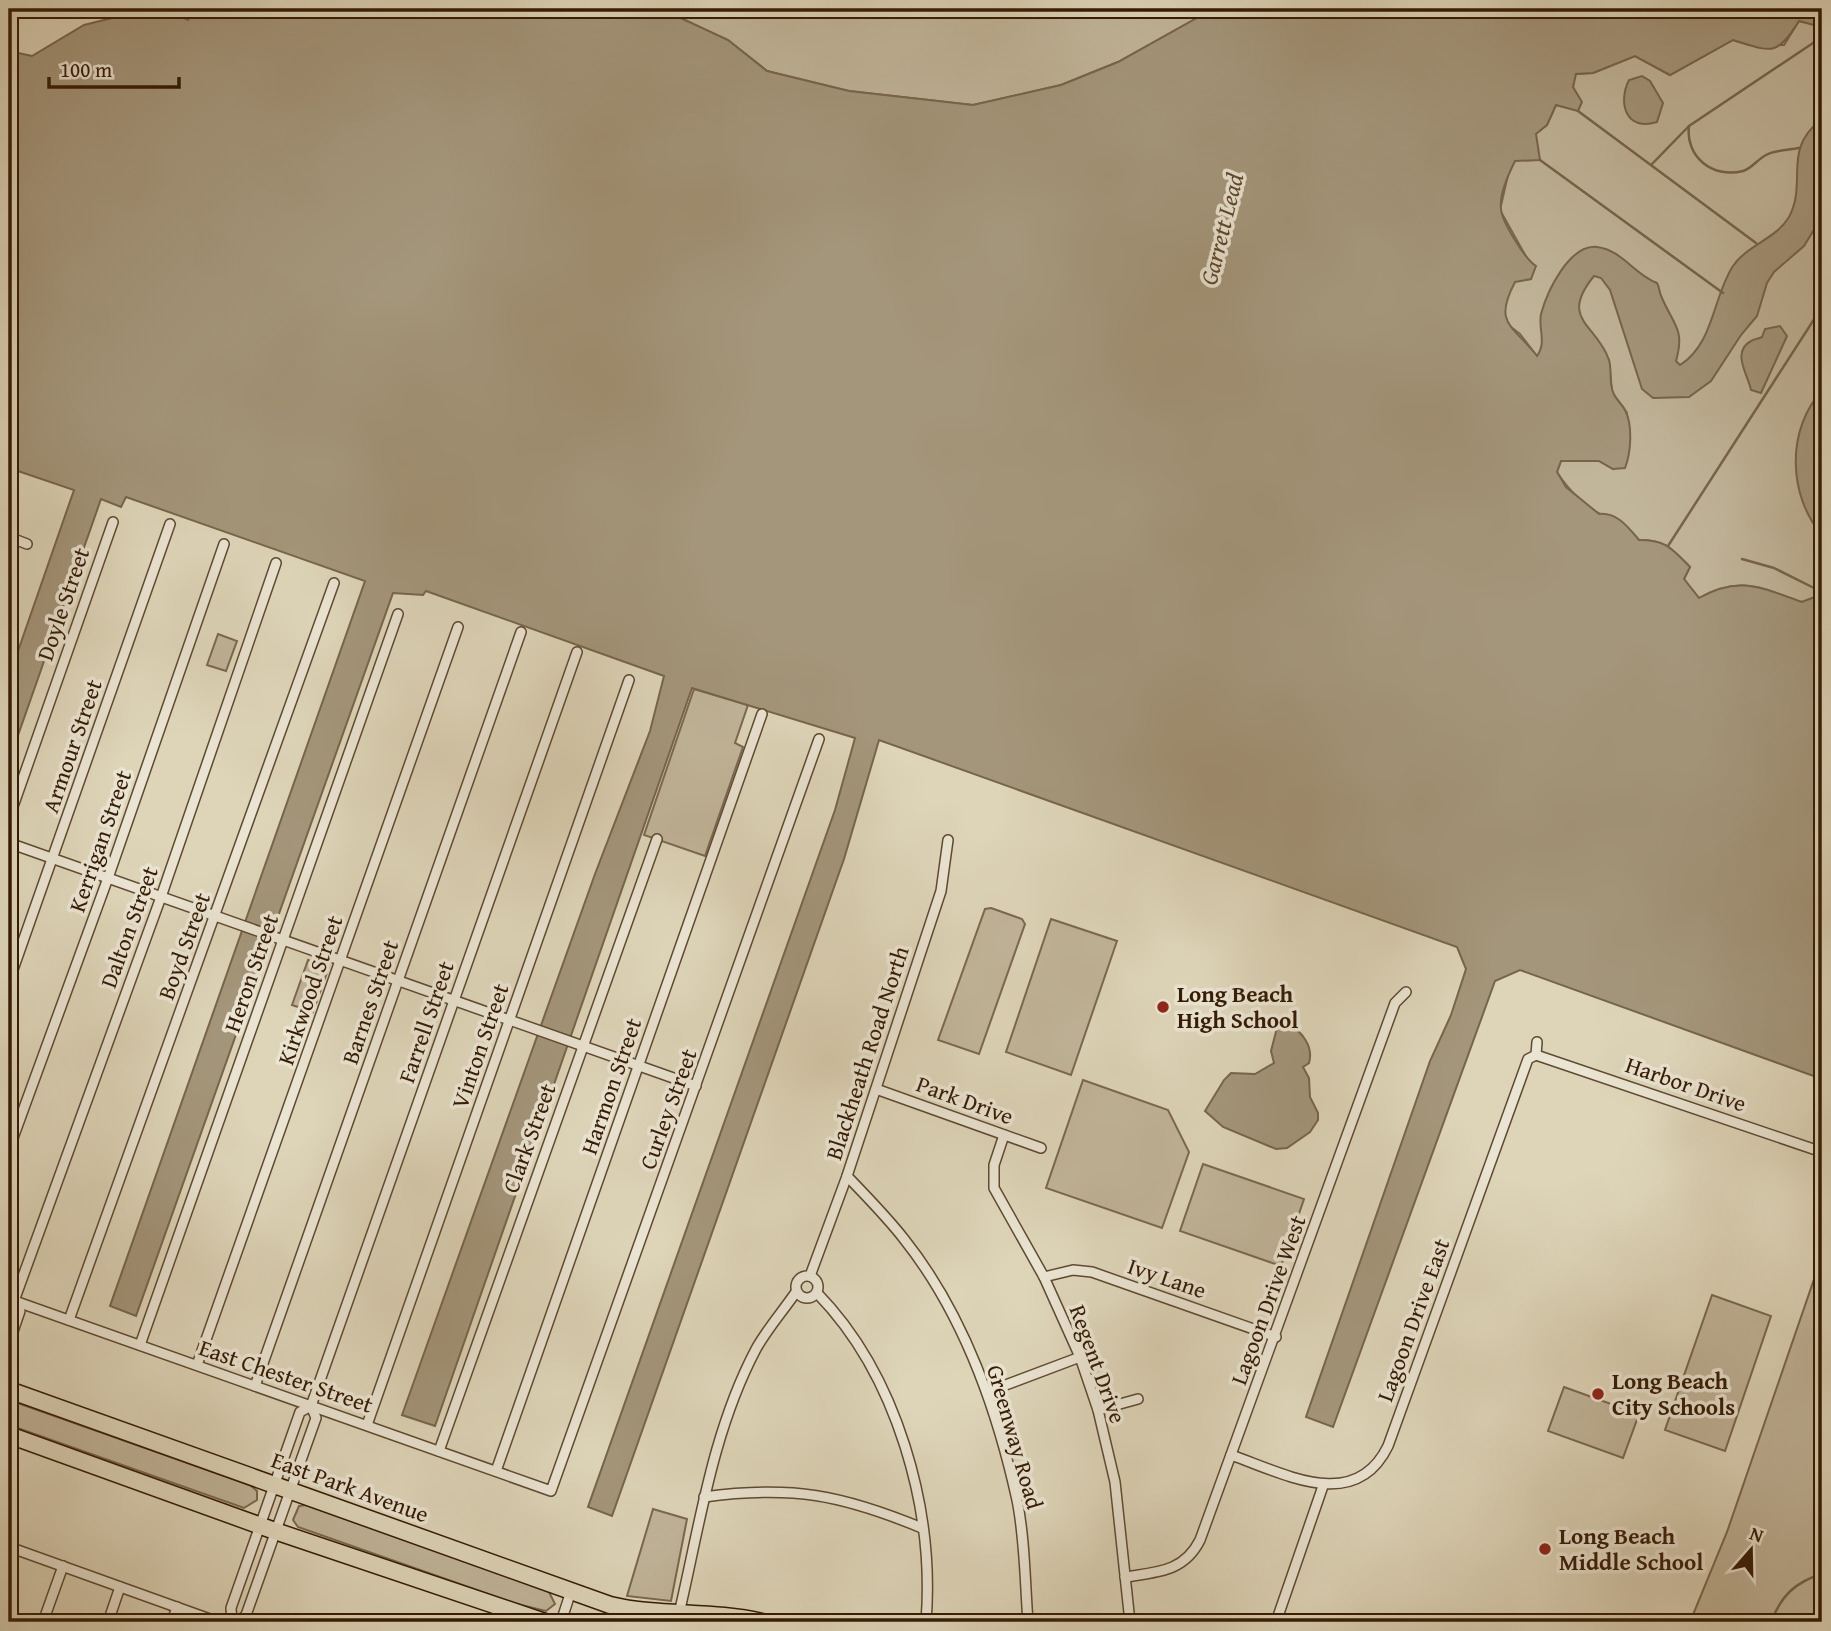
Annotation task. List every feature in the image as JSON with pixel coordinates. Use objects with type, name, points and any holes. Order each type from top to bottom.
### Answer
[{"type":"highway","name":"East Park Avenue","points":[[9,1391],[622,1608],[678,1617],[762,1622]]},
{"type":"highway","points":[[9,1435],[275,1531],[545,1622]]},
{"type":"street","name":"Doyle Street","points":[[9,818],[113,522]]},
{"type":"street","name":"Armour Street","points":[[9,981],[170,524]]},
{"type":"street","points":[[9,537],[27,544]]},
{"type":"street","name":"Kerrigan Street","points":[[9,1149],[108,878],[224,544]]},
{"type":"street","name":"Dalton Street","points":[[9,1343],[20,1311],[10,1301],[161,897],[276,563]]},
{"type":"street","name":"Boyd Street","points":[[69,1320],[334,583]]},
{"type":"street","name":"Heron Street","points":[[140,1345],[280,939],[398,614]]},
{"type":"street","name":"Kirkwood Street","points":[[197,1365],[458,627]]},
{"type":"street","name":"Barnes Street","points":[[255,1386],[521,632]]},
{"type":"street","name":"Farrell Street","points":[[311,1406],[577,652]]},
{"type":"street","name":"Vinton Street","points":[[367,1425],[629,680]]},
{"type":"street","name":"Harmon Street","points":[[496,1471],[762,714]]},
{"type":"street","name":"Curley Street","points":[[551,1491],[819,739]]},
{"type":"street","name":"Clark Street","points":[[439,1451],[578,1044],[657,839]]},
{"type":"street","name":"Blackheath Road North","points":[[810,1276],[847,1176],[941,891],[948,840]]},
{"type":"street","points":[[9,843],[696,1086]]},
{"type":"street","name":"Lagoon Drive West","points":[[1125,1577],[1170,1570],[1190,1557],[1200,1540],[1276,1337],[1395,1003],[1406,992]]},
{"type":"street","name":"Lagoon Drive East","points":[[1323,1486],[1359,1478],[1383,1456],[1528,1059],[1536,1055],[1537,1042]]},
{"type":"street","name":"Harbor Drive","points":[[1536,1055],[1822,1152]]},
{"type":"street","name":"Park Drive","points":[[876,1089],[1041,1148]]},
{"type":"street","name":"Regent Drive","points":[[1004,1135],[994,1165],[994,1188],[1044,1277],[1080,1357],[1098,1410],[1115,1482],[1130,1622]]},
{"type":"street","name":"Greenway Road","points":[[847,1176],[905,1239],[957,1324],[987,1392],[1017,1502],[1028,1622]]},
{"type":"street","name":"Ivy Lane","points":[[1044,1277],[1073,1270],[1092,1272],[1276,1337]]},
{"type":"street","points":[[678,1617],[704,1496],[733,1400],[757,1348],[796,1293],[797,1282],[810,1276],[817,1283],[817,1293],[855,1340],[883,1394],[908,1460],[922,1528],[927,1573],[926,1622]]},
{"type":"street","points":[[796,1293],[805,1299],[817,1293]]},
{"type":"street","name":"East Chester Street","points":[[10,1301],[551,1491]]},
{"type":"street","points":[[987,1392],[1080,1357]]},
{"type":"street","points":[[1098,1410],[1138,1399]]},
{"type":"street","points":[[232,1622],[231,1608],[273,1484],[300,1412],[311,1406],[316,1418],[246,1615],[238,1622]]},
{"type":"street","points":[[1231,1455],[1323,1486],[1276,1622]]},
{"type":"street","points":[[704,1496],[761,1491],[813,1493],[855,1502],[922,1528]]},
{"type":"street","points":[[9,1547],[218,1622]]},
{"type":"street","points":[[43,1622],[62,1566]]},
{"type":"street","points":[[108,1622],[120,1587]]},
{"type":"street","points":[[561,1622],[571,1591]]},
{"type":"street","points":[[172,1622],[177,1607]]},
{"type":"shaded area","points":[[672,9],[1213,9],[1118,62],[1061,85],[973,105],[849,91],[767,71],[728,40],[674,15]]},
{"type":"shaded area","points":[[1799,21],[1822,26],[1822,582],[1815,597],[1802,602],[1751,586],[1739,585],[1699,598],[1684,579],[1690,567],[1673,550],[1656,542],[1639,540],[1622,524],[1589,507],[1576,496],[1557,472],[1561,461],[1599,461],[1613,469],[1627,413],[1612,392],[1609,360],[1537,356],[1520,334],[1506,323],[1503,304],[1515,281],[1531,279],[1529,262],[1500,210],[1508,175],[1515,160],[1535,134],[1547,125],[1556,105],[1578,110],[1573,87],[1575,74],[1593,73],[1635,56],[1670,75],[1733,40],[1749,45],[1784,45]]},
{"type":"shaded area","points":[[218,634],[237,641],[226,671],[207,665]]},
{"type":"shaded area","points":[[694,689],[748,705],[735,743],[743,747],[705,856],[644,835]]},
{"type":"shaded area","points":[[991,908],[1022,919],[1025,924],[979,1054],[938,1040],[985,909]]},
{"type":"shaded area","points":[[1051,919],[1117,941],[1071,1075],[1006,1052]]},
{"type":"shaded area","points":[[308,960],[329,967],[313,1012],[292,1005]]},
{"type":"shaded area","points":[[1083,1080],[1168,1110],[1189,1152],[1162,1228],[1046,1188]]},
{"type":"shaded area","points":[[1203,1164],[1304,1199],[1281,1266],[1180,1231]]},
{"type":"shaded area","points":[[1822,1256],[1822,1622],[1690,1622],[1727,1532]]},
{"type":"shaded area","points":[[1712,1295],[1771,1316],[1725,1451],[1665,1430]]},
{"type":"shaded area","points":[[1564,1387],[1639,1414],[1623,1458],[1548,1431]]},
{"type":"shaded area","points":[[9,1400],[250,1485],[257,1491],[257,1500],[244,1508],[9,1425]]},
{"type":"shaded area","points":[[306,1505],[522,1581],[549,1592],[555,1604],[546,1611],[517,1604],[298,1527],[293,1520],[299,1506]]},
{"type":"shaded area","points":[[653,1509],[687,1519],[671,1601],[627,1596]]},
{"type":"water","name":"Garrett Lead","points":[[148,9],[163,9],[188,20],[193,9],[672,9],[674,15],[728,40],[767,71],[849,91],[973,105],[1061,85],[1118,62],[1213,9],[1822,9],[1821,27],[1799,21],[1778,46],[1765,49],[1733,40],[1670,75],[1635,56],[1593,73],[1576,74],[1573,87],[1582,102],[1578,111],[1556,105],[1547,125],[1536,134],[1540,160],[1515,161],[1505,184],[1501,209],[1520,248],[1536,266],[1531,279],[1515,282],[1506,307],[1506,315],[1513,330],[1537,356],[1542,341],[1541,314],[1554,282],[1577,253],[1597,247],[1614,253],[1657,283],[1679,334],[1676,361],[1680,365],[1700,345],[1733,266],[1777,231],[1789,217],[1794,204],[1802,142],[1822,119],[1822,154],[1818,177],[1820,212],[1815,228],[1804,246],[1774,272],[1767,283],[1757,316],[1711,381],[1689,397],[1653,398],[1642,389],[1610,290],[1601,278],[1594,276],[1579,303],[1580,312],[1609,360],[1615,397],[1628,416],[1629,455],[1625,468],[1613,469],[1599,461],[1561,461],[1557,472],[1566,487],[1599,514],[1617,518],[1639,540],[1656,542],[1673,550],[1690,567],[1684,579],[1699,598],[1739,585],[1751,586],[1802,602],[1815,597],[1822,582],[1822,1079],[1520,970],[1495,981],[1333,1427],[1306,1417],[1430,1061],[1451,1015],[1466,969],[1457,947],[879,740],[844,859],[612,1516],[588,1507],[835,810],[855,738],[692,688],[435,1426],[402,1415],[595,874],[650,731],[664,676],[426,591],[423,595],[393,593],[136,1316],[110,1306],[365,581],[126,497],[121,507],[101,499],[9,761],[9,677],[74,490],[9,468],[9,51],[32,56],[84,25]]},
{"type":"water","points":[[1642,76],[1650,81],[1663,103],[1657,122],[1638,123],[1627,114],[1624,98],[1629,80]]},
{"type":"water","points":[[1780,326],[1787,336],[1761,393],[1751,390],[1742,364],[1742,351],[1751,341],[1762,337],[1765,329]]},
{"type":"water","points":[[1822,391],[1817,490],[1822,500],[1822,535],[1803,501],[1796,463],[1802,424],[1810,406]]},
{"type":"water","points":[[1286,1023],[1301,1034],[1310,1051],[1309,1063],[1303,1067],[1309,1078],[1310,1097],[1318,1113],[1318,1120],[1310,1132],[1287,1148],[1276,1149],[1223,1127],[1205,1111],[1231,1073],[1255,1074],[1274,1063],[1271,1051],[1277,1028]]},
{"type":"waterway","points":[[1652,164],[1689,126],[1822,37]]},
{"type":"waterway","points":[[1578,111],[1756,243]]},
{"type":"waterway","points":[[1689,126],[1691,147],[1696,156],[1703,163],[1721,172],[1743,171],[1770,153],[1799,148]]},
{"type":"waterway","points":[[1540,160],[1723,293]]},
{"type":"waterway","points":[[1668,546],[1822,307]]},
{"type":"waterway","points":[[1817,490],[1822,488]]},
{"type":"waterway","points":[[1742,559],[1774,568],[1818,590]]},
{"type":"waterway","points":[[1771,1622],[1790,1591],[1804,1581],[1822,1574]]},
{"type":"place","name":"Long Beach High School","points":[[1163,1007]]},
{"type":"place","name":"Long Beach City Schools","points":[[1598,1394]]},
{"type":"place","name":"Long Beach Middle School","points":[[1545,1549]]}]
